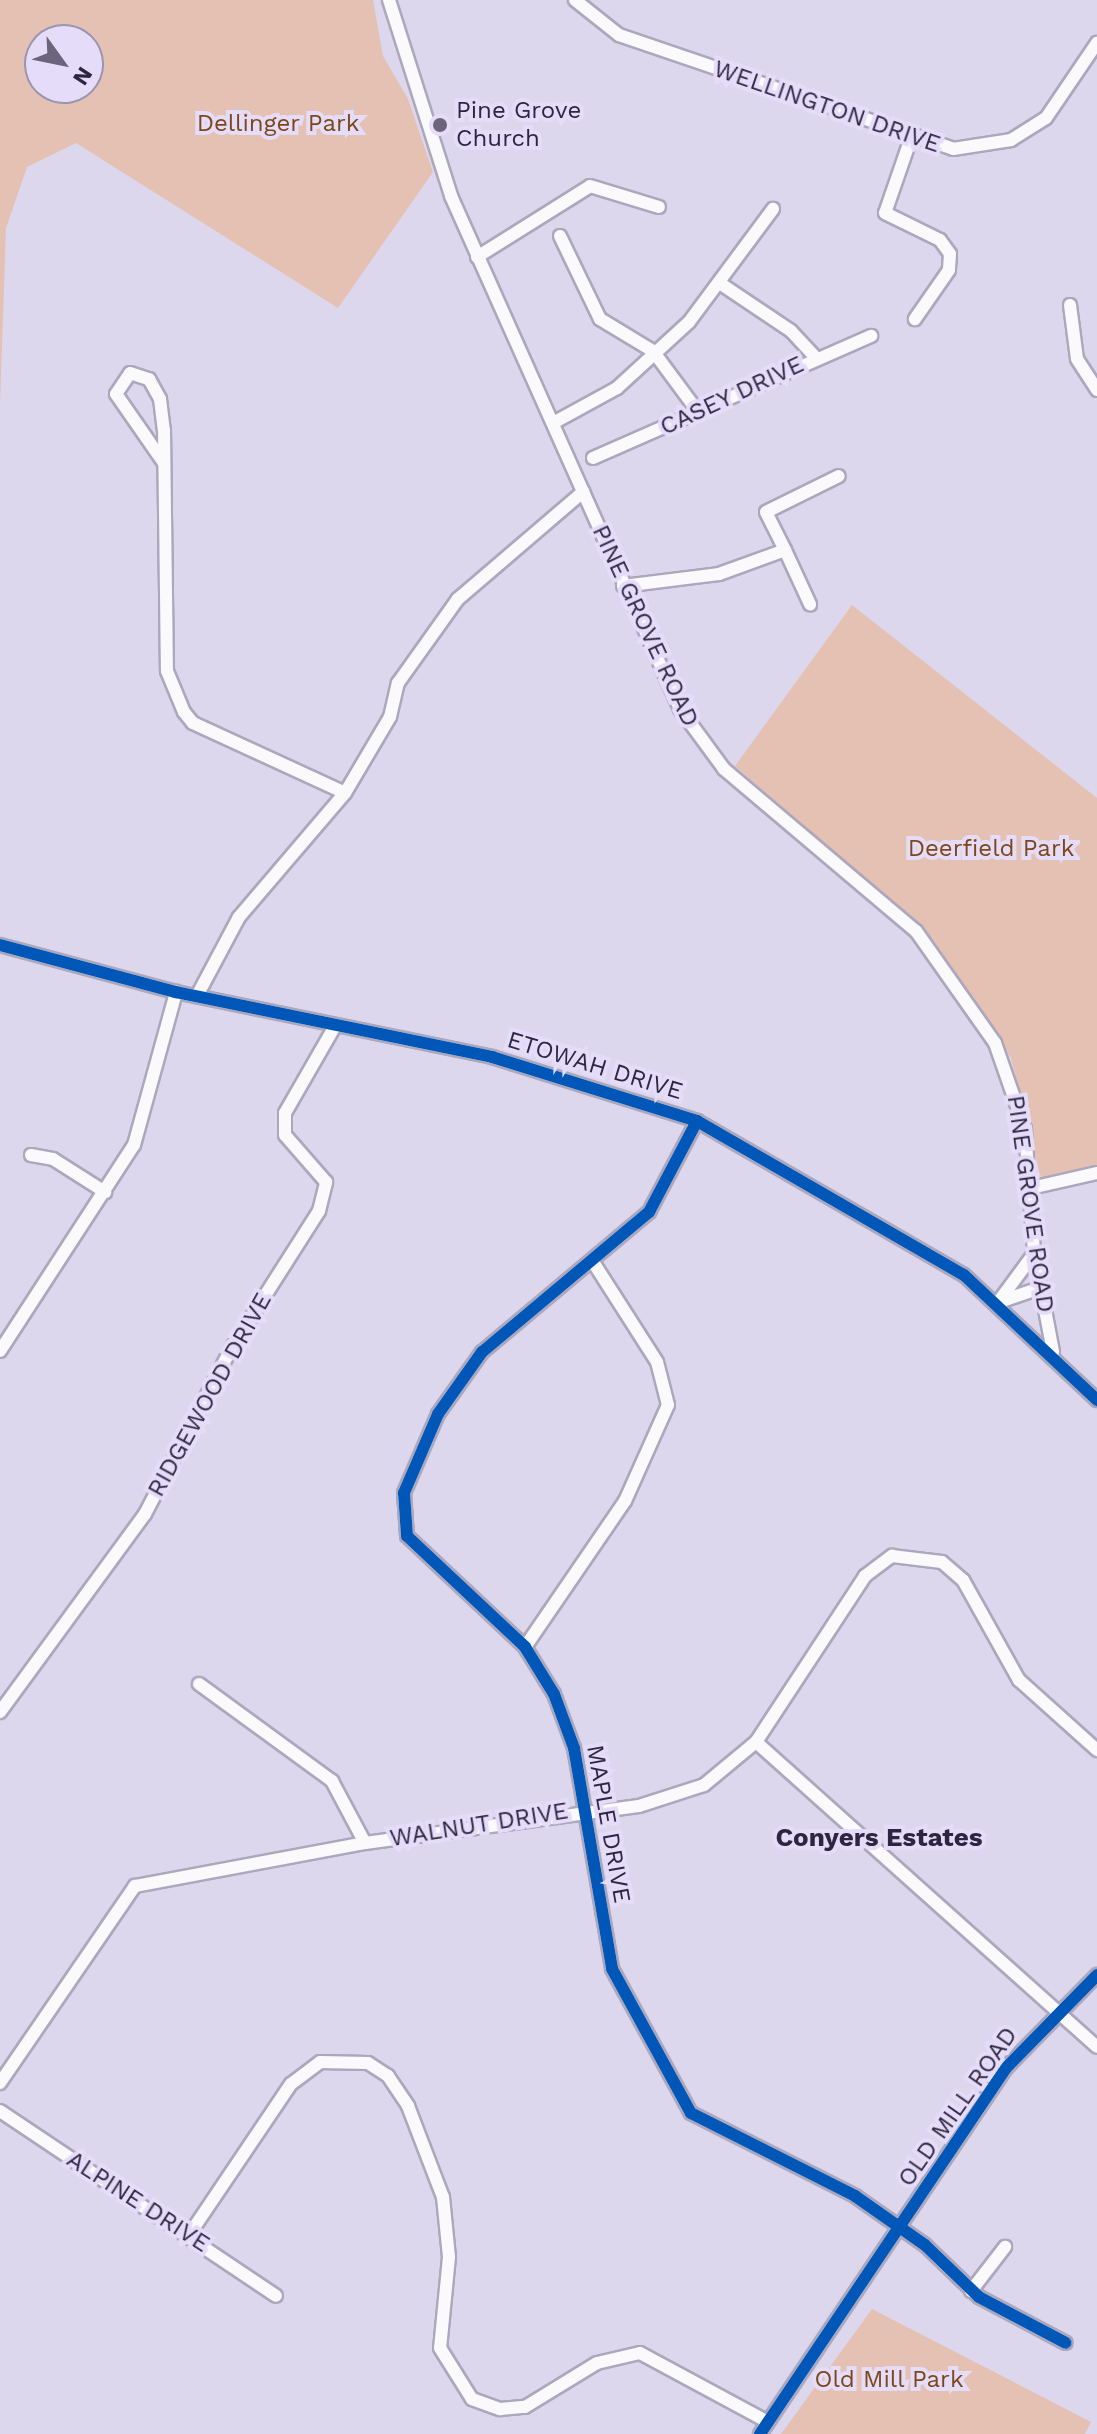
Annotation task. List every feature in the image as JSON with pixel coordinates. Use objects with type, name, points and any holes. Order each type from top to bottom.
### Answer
[{"type":"street","name":"PINE GROVE ROAD","points":[[389,0],[477,257],[623,586],[701,742],[906,920],[965,994],[1009,1073],[1031,1188],[1034,1252],[1053,1352]]},
{"type":"street","name":"WELLINGTON DRIVE","points":[[575,0],[619,35],[911,138],[953,149],[1011,140],[1046,118],[1097,43]]},
{"type":"street","points":[[911,138],[885,213],[940,240],[950,254],[949,270],[915,319]]},
{"type":"street","points":[[477,257],[590,186],[659,207]]},
{"type":"street","points":[[553,423],[617,388],[721,284],[773,209]]},
{"type":"street","points":[[560,236],[600,319],[653,351],[699,413]]},
{"type":"street","points":[[721,284],[791,331],[816,358]]},
{"type":"street","points":[[1070,305],[1077,359],[1097,390]]},
{"type":"street","name":"CASEY DRIVE","points":[[593,458],[871,336]]},
{"type":"street","points":[[164,463],[116,394],[130,373],[149,379],[160,399],[164,463],[167,671],[184,712],[193,723],[345,793]]},
{"type":"street","points":[[810,604],[766,512],[839,476]]},
{"type":"street","points":[[197,996],[239,917],[345,793],[390,717],[398,683],[458,599],[583,492]]},
{"type":"street","points":[[623,586],[719,574],[785,550]]},
{"type":"street","name":"ETOWAH DRIVE","points":[[0,945],[176,992],[492,1057],[697,1121],[765,1155],[999,1301],[1053,1352],[1097,1400]]},
{"type":"street","points":[[0,1351],[105,1192],[141,1127],[176,992]]},
{"type":"street","name":"RIDGEWOOD DRIVE","points":[[0,1712],[145,1514],[231,1349],[319,1211],[326,1182],[285,1135],[285,1113],[335,1026]]},
{"type":"street","name":"MAPLE DRIVE","points":[[697,1121],[656,1204],[593,1262],[482,1352],[438,1414],[404,1493],[415,1546],[525,1647],[574,1748],[612,1969],[691,2113],[832,2182],[901,2228],[971,2291],[1066,2343]]},
{"type":"street","points":[[31,1155],[53,1159],[105,1192]]},
{"type":"street","points":[[1031,1188],[1097,1173]]},
{"type":"street","points":[[999,1301],[1021,1281],[1034,1252]]},
{"type":"street","points":[[525,1647],[625,1501],[668,1405],[657,1362],[593,1262]]},
{"type":"street","points":[[999,1301],[1040,1288]]},
{"type":"street","name":"WALNUT DRIVE","points":[[0,2083],[135,1886],[365,1843],[584,1809],[639,1806],[704,1785],[756,1742],[865,1576],[892,1556],[916,1553],[963,1580],[1019,1680],[1097,1750]]},
{"type":"street","points":[[199,1684],[332,1781],[365,1843]]},
{"type":"street","points":[[756,1742],[1097,2047]]},
{"type":"street","name":"OLD MILL ROAD","points":[[760,2434],[1005,2069],[1056,2011],[1097,1975]]},
{"type":"street","points":[[189,2235],[291,2084],[320,2062],[368,2063],[388,2076],[408,2106],[443,2197],[449,2257],[440,2348],[472,2399],[525,2407],[597,2363],[640,2353],[768,2422]]},
{"type":"street","name":"ALPINE DRIVE","points":[[0,2111],[276,2296]]},
{"type":"street","points":[[971,2291],[1005,2247]]},
{"type":"green space","name":"Dellinger Park","points":[[0,0],[373,0],[383,56],[408,99],[433,172],[338,308],[76,143],[27,167],[6,228],[0,405]]},
{"type":"green space","name":"Deerfield Park","points":[[852,605],[1097,798],[1097,1166],[1083,1172],[1041,1179],[1011,1058],[931,937],[735,766]]},
{"type":"green space","name":"Old Mill Park","points":[[872,2309],[1091,2422],[1085,2434],[781,2434]]},
{"type":"cycle path","points":[[0,945],[176,992],[492,1057],[697,1121],[964,1275],[1097,1400]]},
{"type":"cycle path","points":[[697,1121],[649,1212],[482,1352],[438,1414],[404,1493],[407,1536],[525,1647],[554,1694],[574,1748],[612,1969],[691,2113],[855,2196],[925,2245],[979,2297],[1066,2343]]},
{"type":"cycle path","points":[[760,2434],[1005,2069],[1097,1975]]},
{"type":"place","name":"Pine Grove Church","points":[[440,125]]},
{"type":"district","name":"Conyers Estates","points":[[879,1838]]}]
